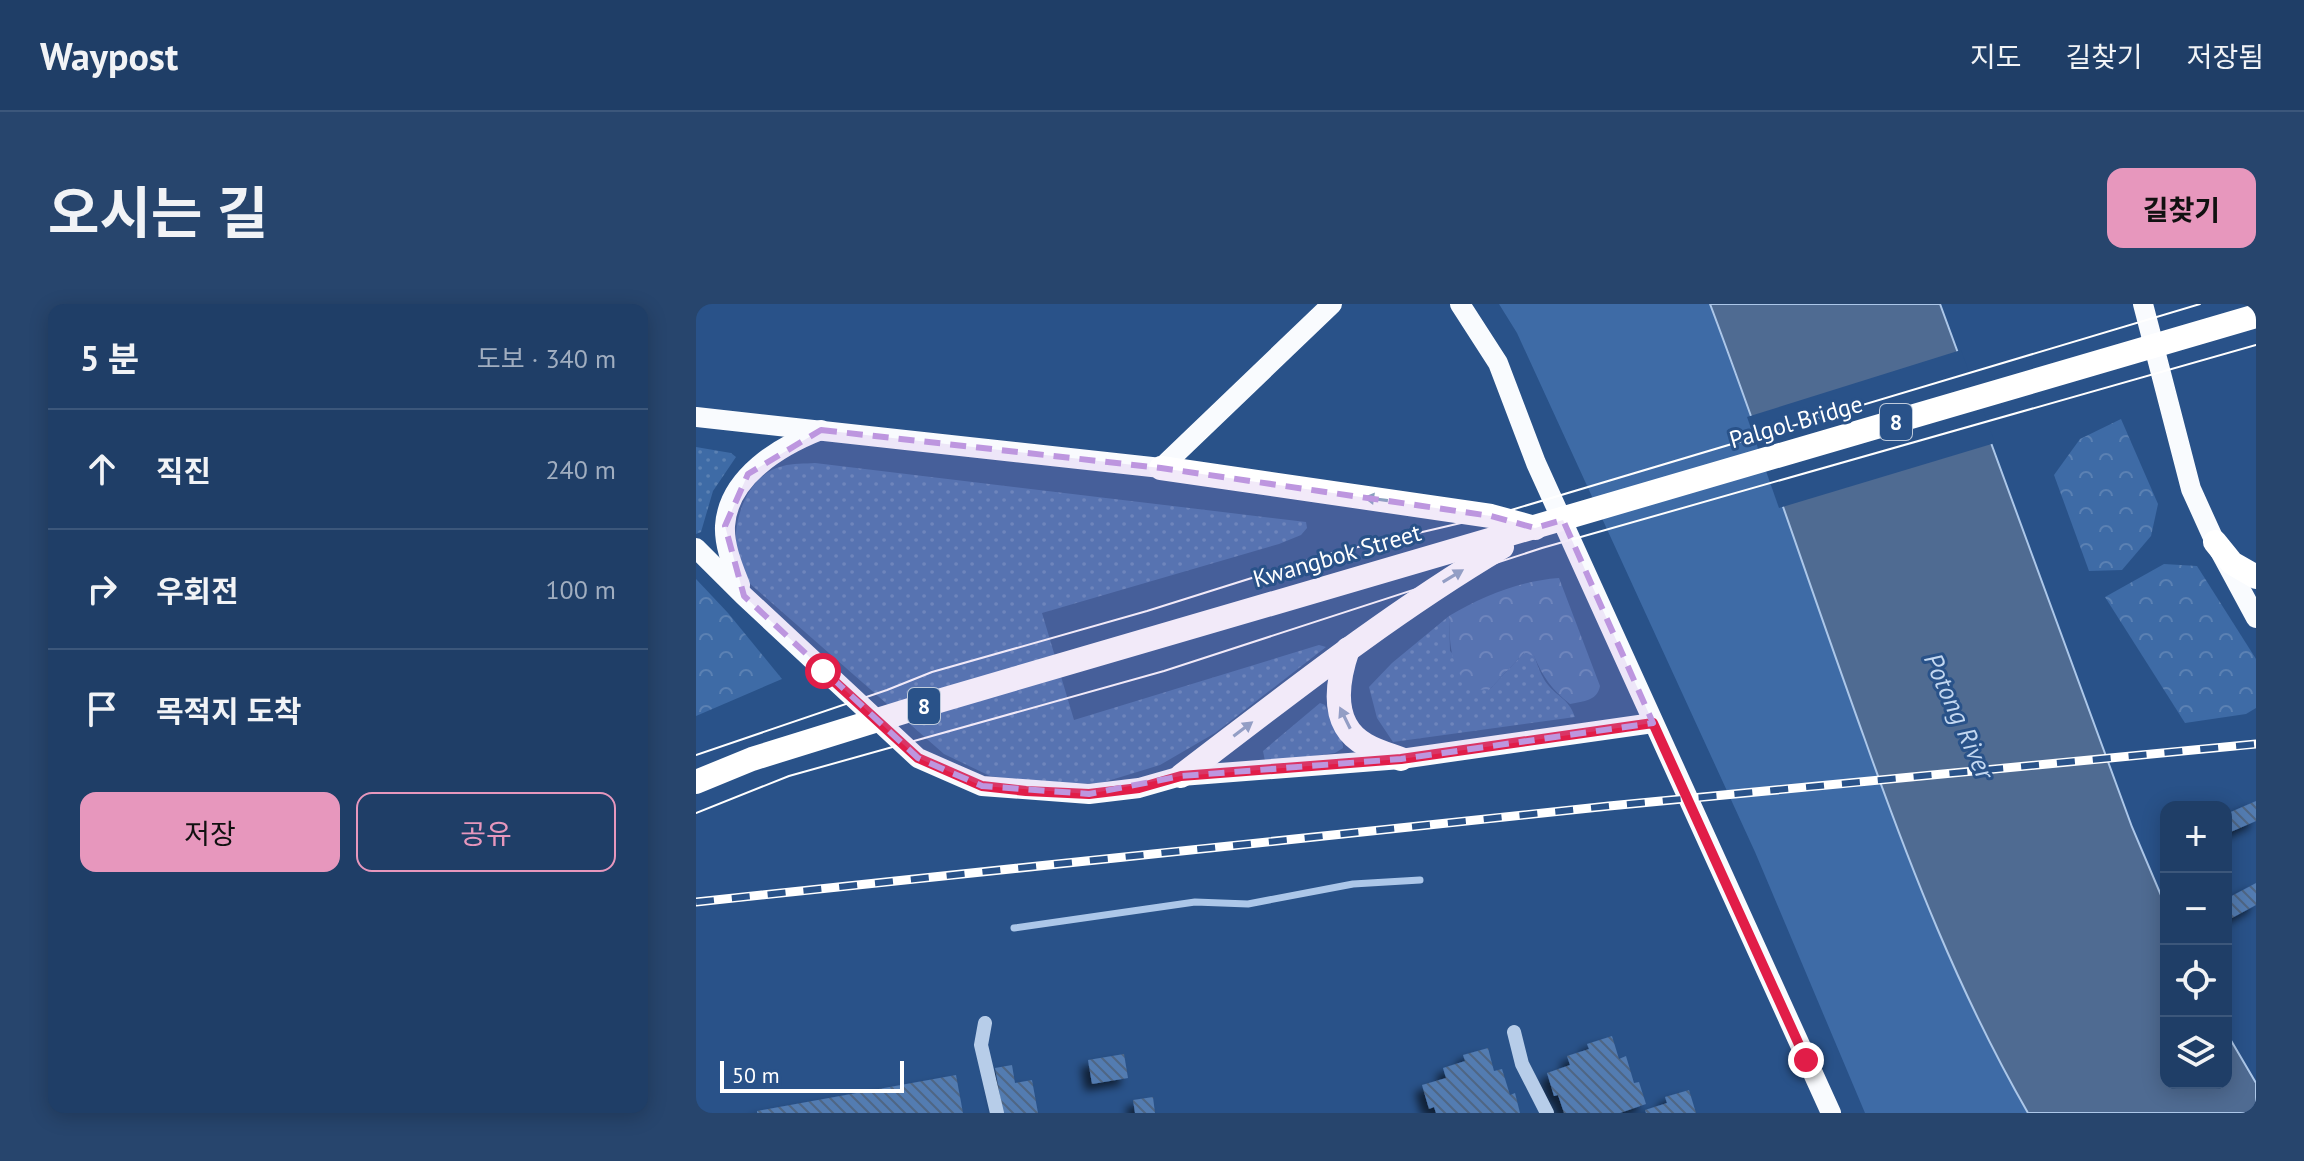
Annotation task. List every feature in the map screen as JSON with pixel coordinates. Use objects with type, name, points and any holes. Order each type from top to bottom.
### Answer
[{"type":"highway","name":"Palgol Bridge","points":[[1535,528],[2256,316]]},
{"type":"highway","points":[[1161,468],[1491,516],[1535,528]]},
{"type":"highway","points":[[1181,776],[1349,648],[1445,581],[1535,528]]},
{"type":"highway","name":"Kwangbok Street","points":[[696,782],[752,759],[840,732],[1535,528]]},
{"type":"highway","points":[[2215,542],[2232,563],[2256,577]]},
{"type":"highway","points":[[1349,648],[1338,677],[1339,708],[1343,718],[1363,745],[1401,759]]},
{"type":"main road","points":[[696,417],[1161,468],[1332,304]]},
{"type":"main road","points":[[1460,304],[1498,363],[1536,463],[1831,1113]]},
{"type":"main road","points":[[2143,304],[2191,489],[2215,542],[2256,618]]},
{"type":"main road","points":[[744,596],[729,555],[725,526],[730,503],[748,474],[797,440],[821,430]]},
{"type":"main road","points":[[696,548],[918,758],[982,786],[1089,794],[1139,788],[1181,776],[1401,759],[1653,723]]},
{"type":"lane","points":[[985,1023],[981,1045],[997,1113]]},
{"type":"lane","points":[[1514,1032],[1522,1064],[1547,1113]]},
{"type":"highlighted area","points":[[821,430],[1161,468],[1491,516],[1535,528],[1563,520],[1653,723],[1401,759],[1181,776],[1089,794],[982,786],[918,758],[744,596],[725,526],[748,474]]},
{"type":"green space","points":[[1499,304],[1710,304],[1881,786],[1918,881],[1958,976],[2028,1113],[1865,1113],[1755,852],[1517,333]]},
{"type":"green space","points":[[2121,419],[2158,504],[2151,536],[2122,570],[2089,571],[2054,475],[2080,439]]},
{"type":"green space","points":[[696,447],[731,453],[736,457],[713,491],[701,532],[696,534]]},
{"type":"green space","points":[[815,463],[1306,522],[1307,528],[1301,535],[1279,544],[1042,613],[1074,720],[1319,645],[1326,647],[1215,733],[1160,765],[1101,783],[1045,784],[990,776],[944,754],[748,582],[736,547],[737,522],[746,498],[761,477],[771,470],[787,465]]},
{"type":"green space","points":[[2164,564],[2197,566],[2256,659],[2256,708],[2246,714],[2185,723],[2105,597]]},
{"type":"green space","points":[[1559,578],[1600,686],[1596,695],[1589,700],[1570,704],[1549,683],[1534,656],[1524,653],[1489,690],[1470,689],[1452,655],[1449,616],[1502,591],[1530,582]]},
{"type":"green space","points":[[696,579],[782,679],[696,716]]},
{"type":"green space","points":[[1449,616],[1450,651],[1489,690],[1524,653],[1534,655],[1545,681],[1569,705],[1575,717],[1393,742],[1377,718],[1369,687],[1392,663]]},
{"type":"green space","points":[[1320,703],[1325,705],[1343,748],[1335,753],[1265,761],[1263,751]]},
{"type":"water","name":"Potong River","points":[[1710,304],[1940,304],[2132,827],[2160,893],[2160,1089],[2232,1089],[2232,1042],[2256,1083],[2256,1113],[2028,1113],[1958,976],[1918,881],[1881,786]]},
{"type":"pier","points":[[1961,350],[1995,443],[1779,508],[1747,417]]},
{"type":"building","points":[[2256,801],[2256,821],[2232,831],[2232,811]]},
{"type":"building","points":[[2256,883],[2256,905],[2232,918],[2232,896]]},
{"type":"building","points":[[1612,1036],[1619,1059],[1626,1056],[1634,1083],[1639,1082],[1646,1104],[1620,1113],[1564,1113],[1558,1095],[1554,1096],[1547,1073],[1570,1065],[1567,1056],[1589,1049],[1587,1044]]},
{"type":"building","points":[[1488,1048],[1494,1071],[1502,1069],[1510,1095],[1515,1093],[1520,1113],[1436,1113],[1434,1107],[1429,1109],[1422,1085],[1446,1078],[1443,1068],[1465,1061],[1463,1055]]},
{"type":"building","points":[[1124,1054],[1128,1078],[1092,1084],[1088,1060]]},
{"type":"building","points":[[1012,1065],[1015,1083],[1032,1080],[1038,1113],[1003,1113],[995,1068]]},
{"type":"building","points":[[956,1075],[963,1113],[757,1113],[757,1111]]},
{"type":"building","points":[[1689,1090],[1696,1113],[1646,1113],[1645,1110],[1667,1103],[1665,1097]]},
{"type":"building","points":[[1153,1097],[1155,1113],[1135,1113],[1133,1100]]},
{"type":"waterway","points":[[1014,928],[1195,902],[1248,904],[1353,884],[1420,880]]},
{"type":"tram line","points":[[696,755],[932,672],[1147,611],[1328,554],[1491,516],[2200,304]]},
{"type":"tram line","points":[[696,813],[789,776],[1164,671],[1542,548],[2256,345]]},
{"type":"railway","points":[[696,902],[1609,806],[2256,744]]},
{"type":"route","points":[[823,671],[918,758],[982,786],[1026,791],[1089,794],[1139,788],[1181,776],[1401,759],[1653,723],[1806,1060]]}]
